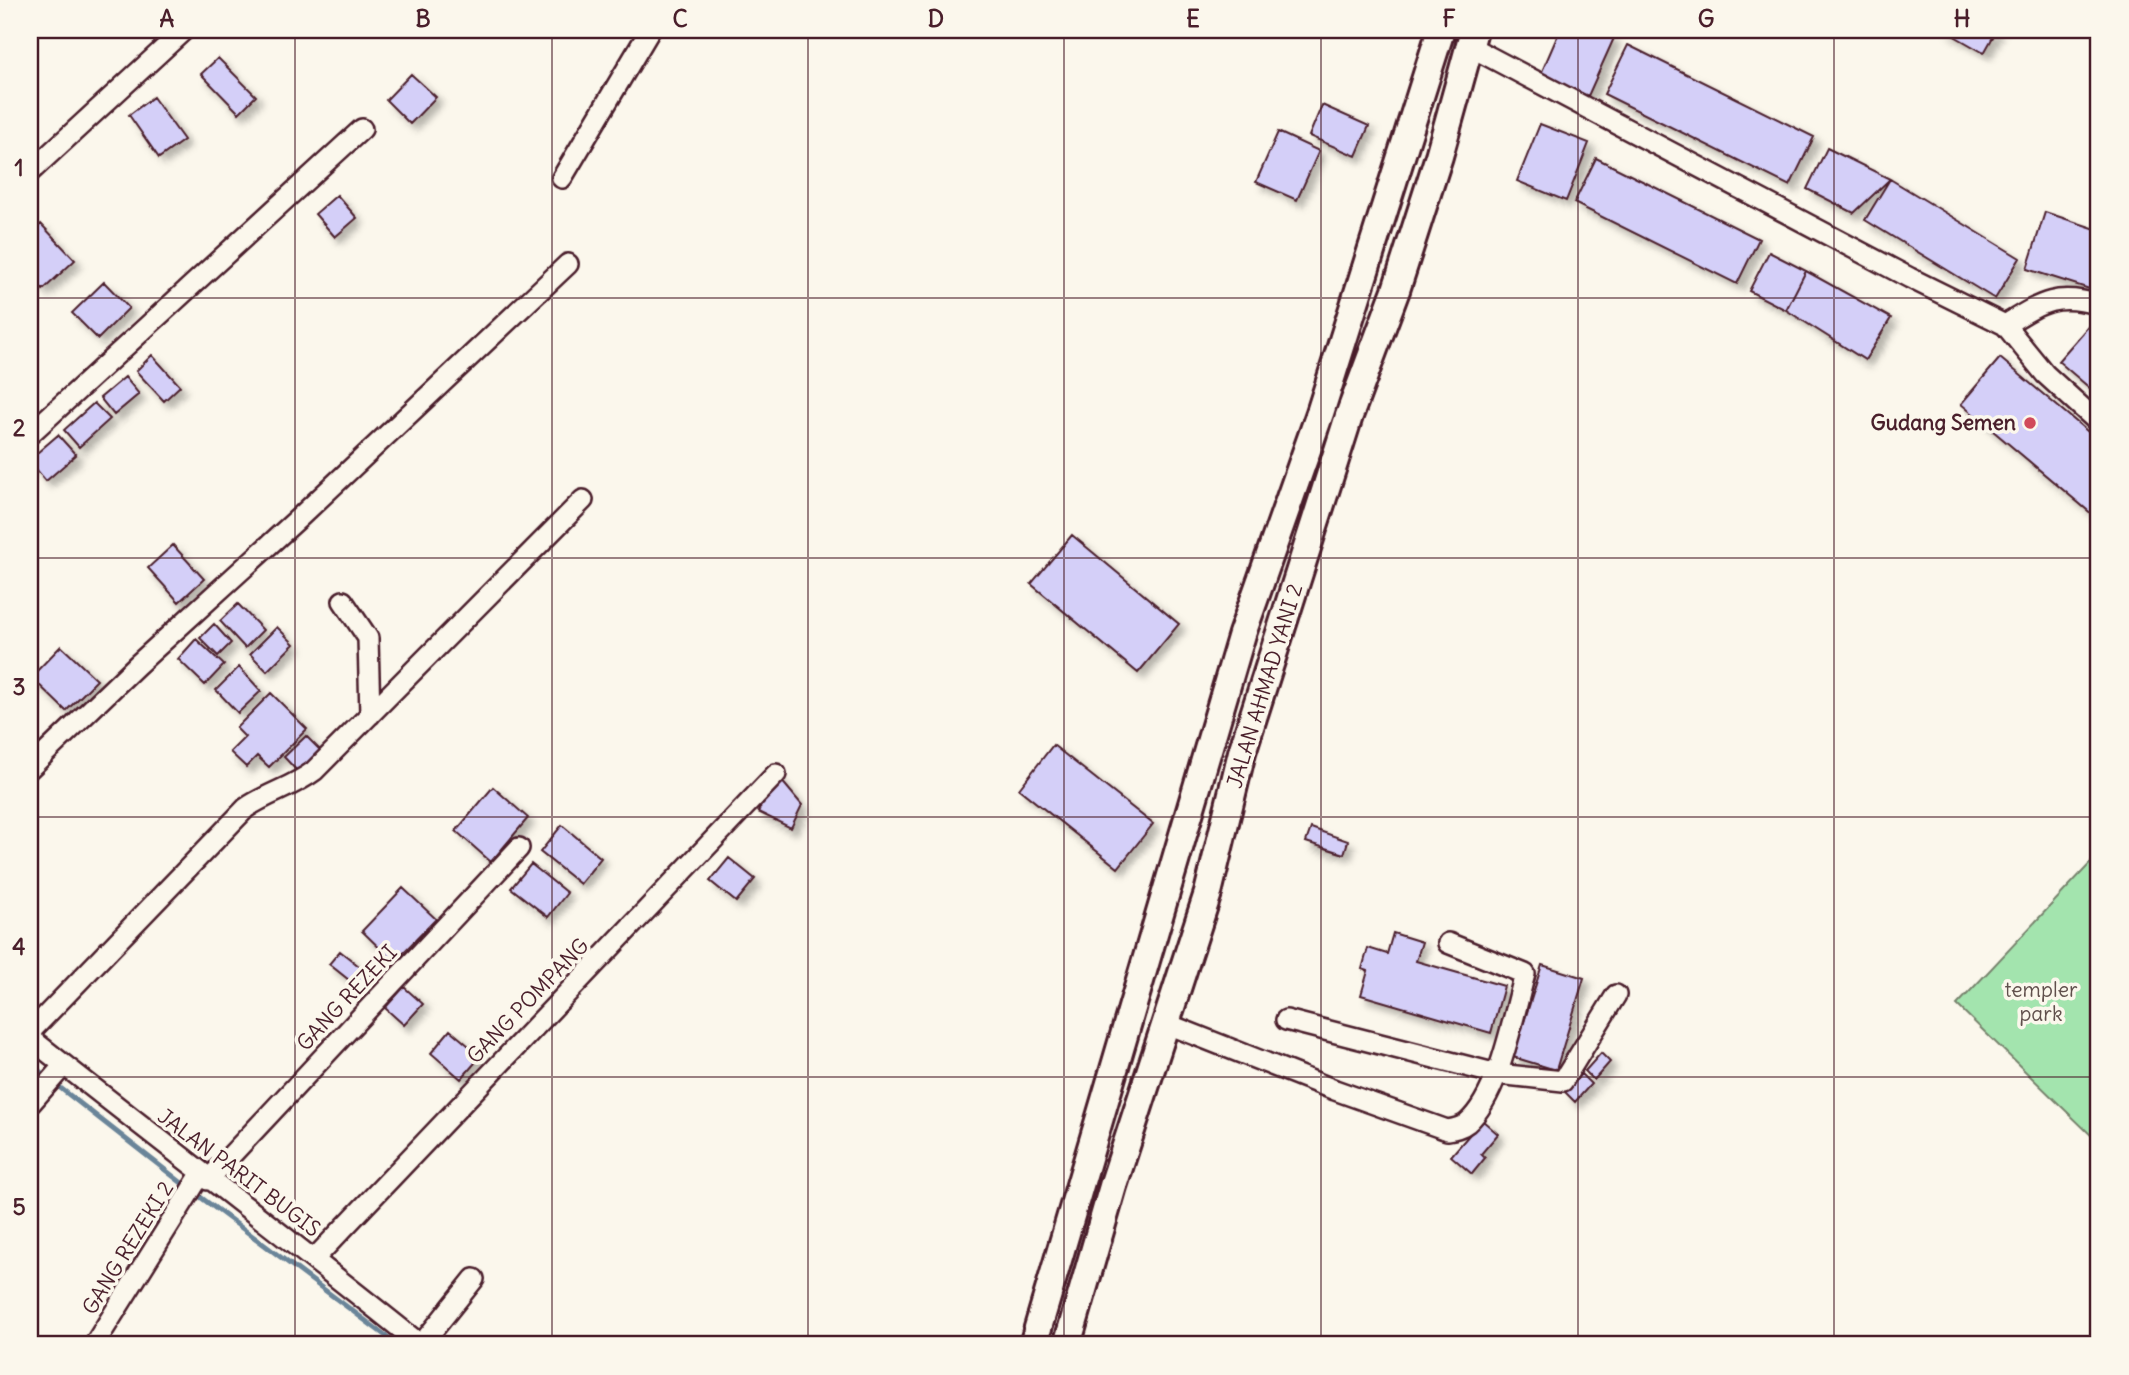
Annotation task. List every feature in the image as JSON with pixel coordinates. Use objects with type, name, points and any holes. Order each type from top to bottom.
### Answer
[{"type":"highway","name":"JALAN AHMAD YANI 2","points":[[1033,1345],[1238,647],[1320,413],[1441,30]]},
{"type":"highway","name":"JALAN AHMAD YANI 2","points":[[1067,1345],[1113,1186],[1208,893],[1242,752],[1349,416],[1396,290],[1436,168],[1471,38]]},
{"type":"street","points":[[30,172],[184,30]]},
{"type":"street","points":[[562,178],[650,30]]},
{"type":"street","points":[[1471,38],[1898,271],[2005,325],[2045,374],[2099,423]]},
{"type":"street","points":[[30,434],[362,129]]},
{"type":"street","points":[[30,768],[136,665],[301,516],[568,264]]},
{"type":"street","points":[[2005,325],[2031,309],[2067,298],[2099,305]]},
{"type":"street","points":[[30,1032],[246,808],[259,799],[309,776],[583,500]]},
{"type":"street","points":[[343,601],[368,638],[370,715]]},
{"type":"street","name":"GANG POMPANG","points":[[314,1259],[776,774]]},
{"type":"street","name":"GANG REZEKI","points":[[205,1177],[519,848]]},
{"type":"street","points":[[1164,1023],[1335,1090],[1447,1130],[1460,1127],[1468,1122],[1493,1087],[1525,974],[1448,943]]},
{"type":"street","points":[[1286,1020],[1497,1074],[1563,1080],[1616,995]]},
{"type":"street","name":"JALAN PARIT BUGIS","points":[[30,1038],[421,1345]]},
{"type":"street","points":[[30,1104],[64,1065]]},
{"type":"street","name":"GANG REZEKI 2","points":[[94,1345],[205,1177]]},
{"type":"street","points":[[421,1345],[474,1279]]},
{"type":"green space","name":"templer park","points":[[2099,854],[2099,1143],[1957,1005]]},
{"type":"building","points":[[1560,30],[1594,30],[1614,38],[1588,96],[1540,76]]},
{"type":"building","points":[[1944,30],[1997,30],[1984,53]]},
{"type":"building","points":[[1628,45],[1814,137],[1790,186],[1604,94]]},
{"type":"building","points":[[218,58],[256,96],[239,113],[201,74]]},
{"type":"building","points":[[411,74],[436,97],[410,124],[386,100]]},
{"type":"building","points":[[153,97],[184,140],[159,158],[129,115]]},
{"type":"building","points":[[1322,105],[1369,126],[1356,156],[1309,136]]},
{"type":"building","points":[[1540,124],[1589,143],[1566,201],[1517,181]]},
{"type":"building","points":[[1278,132],[1319,151],[1297,200],[1256,182]]},
{"type":"building","points":[[1827,148],[1890,179],[1854,213],[1807,189]]},
{"type":"building","points":[[1596,158],[1759,239],[1737,284],[1574,203]]},
{"type":"building","points":[[1890,179],[2020,258],[1995,299],[1865,220]]},
{"type":"building","points":[[337,195],[357,218],[335,237],[315,214]]},
{"type":"building","points":[[2045,212],[2099,230],[2099,292],[2027,269]]},
{"type":"building","points":[[41,224],[75,260],[43,290],[30,275],[30,235]]},
{"type":"building","points":[[1769,252],[1806,271],[1786,310],[1749,291]]},
{"type":"building","name":"Gudang Semen","points":[[1806,271],[1891,318],[1865,360],[1786,310]]},
{"type":"building","points":[[104,282],[129,308],[98,339],[72,313]]},
{"type":"building","points":[[2093,321],[2099,327],[2099,396],[2058,361]]},
{"type":"building","points":[[152,355],[180,386],[164,401],[136,371]]},
{"type":"building","name":"Gudang Semen","points":[[2000,358],[2099,441],[2099,520],[1961,404]]},
{"type":"building","points":[[125,377],[139,394],[114,415],[100,398]]},
{"type":"building","points":[[94,403],[110,419],[79,447],[64,430]]},
{"type":"building","points":[[58,435],[76,455],[46,481],[30,459]]},
{"type":"building","points":[[1072,535],[1179,624],[1138,673],[1031,584]]},
{"type":"building","points":[[173,545],[204,579],[179,602],[148,568]]},
{"type":"building","points":[[238,604],[263,630],[245,648],[220,621]]},
{"type":"building","points":[[214,624],[231,643],[218,656],[200,638]]},
{"type":"building","points":[[277,627],[294,644],[267,671],[250,654]]},
{"type":"building","points":[[196,639],[224,665],[205,685],[178,659]]},
{"type":"building","points":[[61,646],[97,680],[66,711],[31,677]]},
{"type":"building","points":[[239,667],[261,691],[238,713],[216,690]]},
{"type":"building","points":[[271,693],[307,729],[269,767],[257,756],[246,767],[230,752],[245,737],[236,728]]},
{"type":"building","points":[[306,736],[323,753],[300,774],[284,757]]},
{"type":"building","points":[[1053,745],[1153,824],[1118,868],[1019,789]]},
{"type":"building","points":[[776,774],[802,805],[791,828],[758,812]]},
{"type":"building","points":[[493,787],[528,818],[491,862],[456,831]]},
{"type":"building","points":[[562,825],[601,858],[580,884],[540,852]]},
{"type":"building","points":[[1311,828],[1348,841],[1344,854],[1306,842]]},
{"type":"building","points":[[729,858],[755,879],[736,902],[710,881]]},
{"type":"building","points":[[531,864],[567,893],[548,917],[511,888]]},
{"type":"building","points":[[403,888],[436,919],[394,962],[362,931]]},
{"type":"building","points":[[1393,933],[1422,942],[1416,961],[1504,986],[1491,1033],[1361,995],[1368,971],[1362,969],[1368,948],[1387,954]]},
{"type":"building","points":[[340,951],[374,978],[364,992],[329,964]]},
{"type":"building","points":[[1542,965],[1584,978],[1556,1070],[1513,1057]]},
{"type":"building","points":[[404,987],[423,1004],[404,1025],[385,1008]]},
{"type":"building","points":[[450,1030],[481,1056],[461,1079],[431,1053]]},
{"type":"building","points":[[1601,1053],[1610,1062],[1594,1080],[1585,1071]]},
{"type":"building","points":[[1581,1074],[1591,1084],[1575,1102],[1565,1092]]},
{"type":"building","points":[[1482,1120],[1498,1134],[1481,1154],[1485,1158],[1472,1174],[1451,1156]]},
{"type":"waterway","points":[[30,1063],[46,1077]]},
{"type":"waterway","points":[[54,1083],[187,1187]]},
{"type":"waterway","points":[[195,1193],[398,1345]]},
{"type":"place","name":"Gudang Semen","points":[[2030,423]]}]
